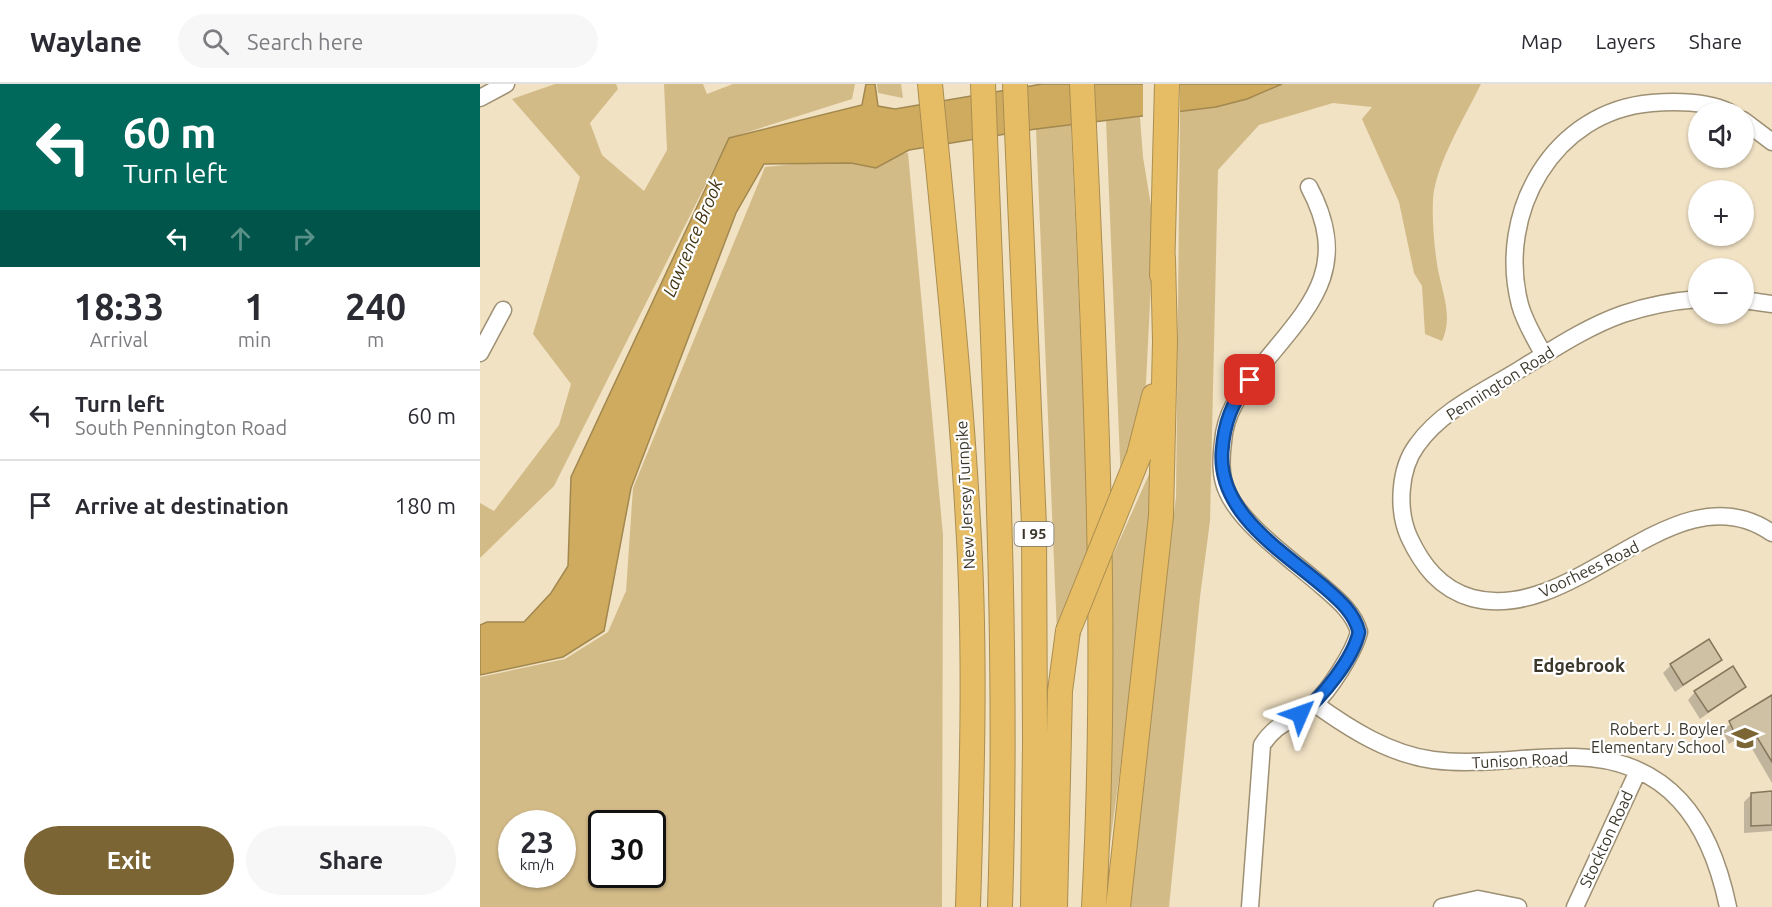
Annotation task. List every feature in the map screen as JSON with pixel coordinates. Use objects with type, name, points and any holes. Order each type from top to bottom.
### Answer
[{"type":"highway","points":[[916,84],[934,176]]},
{"type":"highway","points":[[930,84],[934,176]]},
{"type":"highway","points":[[966,84],[979,169]]},
{"type":"highway","name":"New Jersey Turnpike","points":[[983,84],[979,169],[991,268],[1003,617],[1000,907]]},
{"type":"highway","name":"I 95","points":[[1015,84],[1034,526],[1033,907]]},
{"type":"highway","points":[[1083,84],[1101,601],[1101,746],[1094,907]]},
{"type":"highway","points":[[1055,907],[1060,691],[1068,631],[1139,455],[1148,427],[1156,377],[1163,258],[1167,84]]},
{"type":"highway","name":"New Jersey Turnpike","points":[[934,176],[951,301],[969,524],[971,660],[968,907]]},
{"type":"highway","points":[[1118,907],[1161,506],[1166,341],[1163,258]]},
{"type":"street","points":[[480,98],[506,84]]},
{"type":"street","points":[[1544,355],[1520,306],[1514,256],[1520,213],[1546,163],[1565,141],[1585,126],[1612,112],[1639,104],[1688,103]]},
{"type":"street","points":[[1754,128],[1772,142]]},
{"type":"street","points":[[1250,907],[1262,745],[1270,733],[1282,723],[1315,704],[1357,640],[1359,632],[1356,622],[1339,601],[1251,524],[1236,507],[1227,492],[1222,465],[1225,431],[1235,399],[1309,307],[1320,286],[1328,247],[1325,225],[1309,187]]},
{"type":"street","name":"Pennington Road","points":[[1416,552],[1407,532],[1402,487],[1407,464],[1415,447],[1447,414],[1544,355],[1620,315],[1647,306],[1688,300]]},
{"type":"street","points":[[1754,302],[1772,304]]},
{"type":"street","points":[[480,353],[503,310]]},
{"type":"street","name":"Voorhees Road","points":[[1416,552],[1436,578],[1449,588],[1470,597],[1502,601],[1550,591],[1681,522],[1708,516],[1729,517],[1751,522],[1772,533]]},
{"type":"street","name":"Tunison Road","points":[[1315,704],[1342,723],[1371,739],[1399,751],[1431,760],[1465,763],[1581,758],[1617,762],[1638,771],[1674,794],[1689,809],[1716,861],[1728,907]]},
{"type":"street","name":"Stockton Road","points":[[1575,907],[1638,771]]},
{"type":"street","points":[[1442,907],[1478,899],[1518,907]]},
{"type":"shaded area","points":[[555,84],[616,84],[618,89],[590,123],[602,155],[644,191],[667,150],[664,84],[703,84],[707,94],[733,84],[855,84],[852,99],[729,138],[554,486],[480,558],[480,503],[494,511],[559,425],[571,384],[533,334],[580,177],[512,99]]},
{"type":"shaded area","points":[[877,84],[901,84],[903,98],[878,93]]},
{"type":"shaded area","points":[[1282,84],[1481,84],[1445,155],[1433,199],[1436,256],[1446,303],[1447,322],[1442,341],[1425,334],[1422,286],[1414,273],[1399,202],[1362,119],[1372,107],[1333,103],[1259,125],[1218,170],[1210,521],[1200,597],[1169,907],[1128,907],[1176,497],[1180,111],[1232,101]]},
{"type":"shaded area","points":[[1140,117],[1143,157],[1154,224],[1145,403],[1121,484],[1106,120]]},
{"type":"shaded area","points":[[1071,125],[1090,553],[1057,633],[1036,129]]},
{"type":"shaded area","points":[[908,153],[943,535],[942,907],[480,907],[480,677],[565,659],[608,632],[626,591],[633,488],[765,167]]},
{"type":"shaded area","points":[[1154,463],[1150,548],[1106,874],[1109,564]]},
{"type":"water","name":"Lawrence Brook","points":[[866,84],[875,84],[878,106],[895,109],[1042,84],[1282,84],[1247,99],[1216,107],[1036,129],[909,150],[876,168],[851,163],[764,164],[736,213],[631,488],[604,631],[563,657],[480,675],[480,625],[487,622],[524,622],[551,593],[568,566],[571,477],[729,138],[862,105]]},
{"type":"pier","points":[[1143,84],[1180,84],[1180,114],[1143,119]]},
{"type":"building","points":[[1709,639],[1722,660],[1683,685],[1670,664]]},
{"type":"building","points":[[1733,666],[1746,687],[1708,712],[1694,691]]},
{"type":"building","points":[[1772,695],[1772,762],[1752,729],[1737,738],[1729,721]]},
{"type":"building","points":[[1772,791],[1772,825],[1751,826],[1751,793]]},
{"type":"place","name":"Robert J. Boyler Elementary School","points":[[1745,738]]},
{"type":"district","name":"Edgebrook","points":[[1579,666]]},
{"type":"route","points":[[1250,380],[1235,399],[1226,422],[1222,475],[1227,492],[1251,524],[1339,601],[1356,622],[1359,632],[1344,662],[1315,704],[1300,714]]}]
